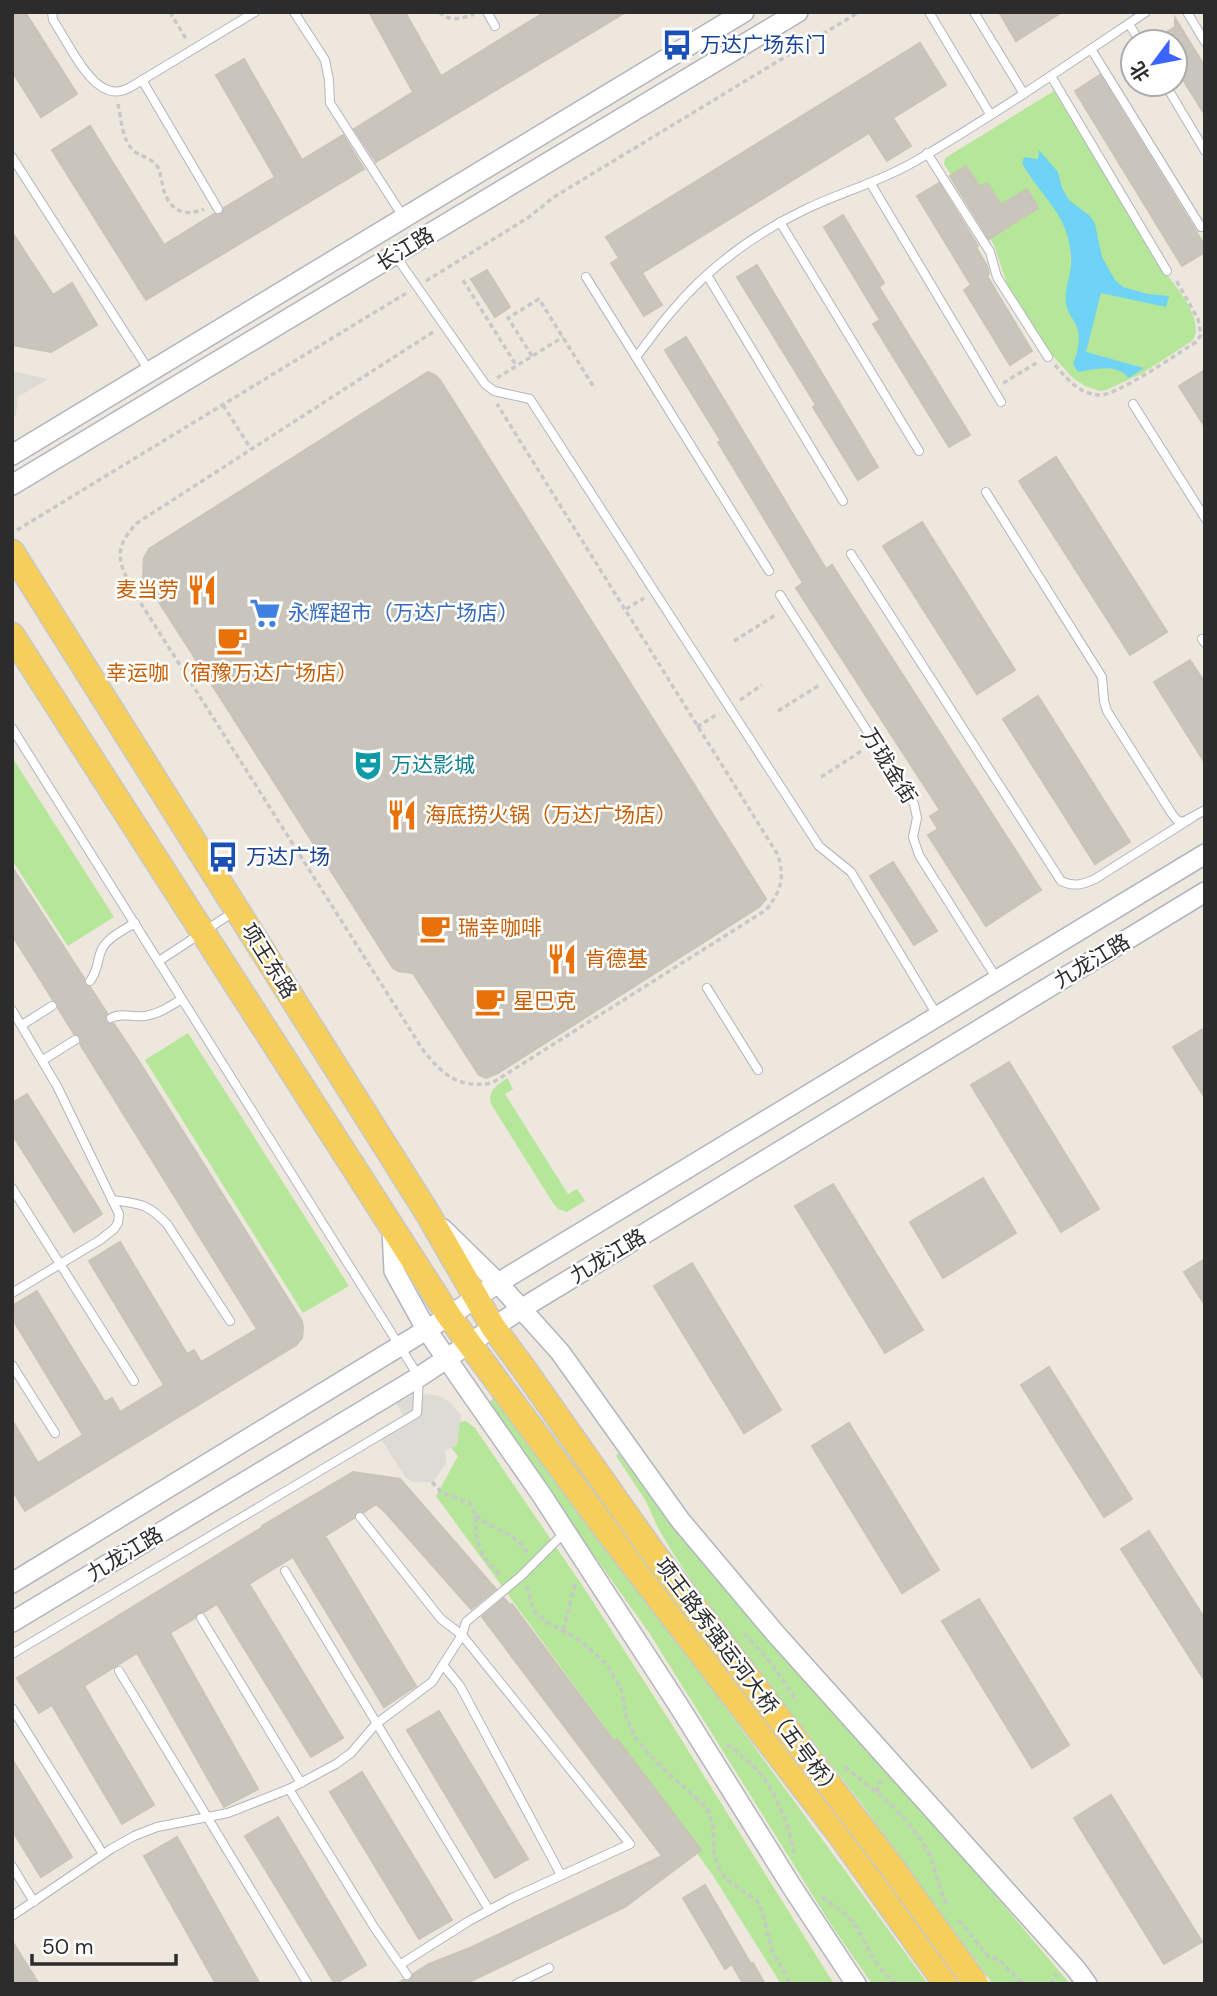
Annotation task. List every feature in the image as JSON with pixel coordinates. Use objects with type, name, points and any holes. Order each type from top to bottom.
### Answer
[{"type":"main road","name":"项王东路","points":[[12,552],[428,1214],[493,1327],[524,1369]]},
{"type":"main road","name":"项王东路","points":[[12,635],[392,1229],[498,1384]]},
{"type":"main road","name":"项王路秀强运河大桥（五号桥）","points":[[524,1369],[652,1551],[891,1866],[976,1984]]},
{"type":"main road","name":"项王路秀强运河大桥（五号桥）","points":[[498,1384],[840,1835],[946,1984]]},
{"type":"street","name":"长江路","points":[[12,455],[744,12]]},
{"type":"street","name":"长江路","points":[[12,485],[798,12]]},
{"type":"street","name":"九龙江路","points":[[12,1583],[449,1316],[498,1283],[1205,853]]},
{"type":"street","name":"九龙江路","points":[[12,1622],[419,1377],[521,1309],[1205,892]]},
{"type":"street","points":[[428,1214],[498,1283],[560,1352],[680,1520],[775,1633],[1087,1984]]},
{"type":"street","points":[[392,1229],[394,1271],[426,1329],[541,1494],[856,1984]]},
{"type":"lane","points":[[52,12],[53,20],[91,79],[106,90],[115,92],[142,80],[255,12]]},
{"type":"lane","points":[[294,12],[325,60],[330,80],[330,103],[404,218]]},
{"type":"lane","points":[[487,12],[495,26]]},
{"type":"lane","points":[[929,12],[990,114]]},
{"type":"lane","points":[[974,12],[1024,94]]},
{"type":"lane","points":[[636,357],[673,310],[707,275],[744,245],[779,222],[809,207],[871,184],[927,153],[1024,94],[1146,12]]},
{"type":"lane","points":[[1187,12],[1205,41]]},
{"type":"lane","points":[[1129,24],[1131,28]]},
{"type":"lane","points":[[1091,49],[1201,227],[1205,225]]},
{"type":"lane","points":[[1051,76],[1167,271]]},
{"type":"lane","points":[[142,80],[217,206]]},
{"type":"lane","points":[[1173,98],[1205,151]]},
{"type":"lane","points":[[927,153],[990,252],[998,277],[1048,356]]},
{"type":"lane","points":[[12,157],[150,372]]},
{"type":"lane","points":[[871,184],[1001,402]]},
{"type":"lane","points":[[779,222],[919,451]]},
{"type":"lane","points":[[395,255],[485,384],[494,391],[530,399],[819,846],[851,872],[937,1016]]},
{"type":"lane","points":[[707,275],[843,502]]},
{"type":"lane","points":[[586,277],[769,572]]},
{"type":"lane","points":[[1133,404],[1205,519]]},
{"type":"lane","points":[[986,492],[1102,677],[1107,711],[1172,814],[1183,822],[1193,817]]},
{"type":"lane","points":[[851,554],[1061,881],[1077,886],[1095,879],[1205,810]]},
{"type":"lane","name":"万珑金街","points":[[780,595],[916,807],[913,837],[919,855],[997,979]]},
{"type":"lane","points":[[12,727],[419,1377],[417,1413],[12,1654]]},
{"type":"lane","points":[[159,961],[237,910]]},
{"type":"lane","points":[[90,981],[96,974],[101,950],[112,937],[135,923]]},
{"type":"lane","points":[[707,988],[758,1070]]},
{"type":"lane","points":[[111,1018],[119,1014],[141,1017],[157,1014],[182,999]]},
{"type":"lane","points":[[22,1026],[52,1006]]},
{"type":"lane","points":[[12,1010],[43,1060],[119,1214],[114,1229],[12,1293]]},
{"type":"lane","points":[[43,1060],[75,1040]]},
{"type":"lane","points":[[12,1188],[134,1381]]},
{"type":"lane","points":[[112,1200],[143,1205],[154,1211],[167,1224],[230,1321]]},
{"type":"lane","points":[[12,1364],[55,1433]]},
{"type":"lane","points":[[360,1517],[441,1619],[462,1634],[630,1844],[489,1910],[401,1964]]},
{"type":"lane","points":[[12,1916],[134,1836],[157,1827],[228,1813],[289,1789],[336,1764],[351,1753],[376,1724],[432,1682],[462,1634],[466,1622],[521,1576],[565,1532]]},
{"type":"lane","points":[[285,1571],[489,1910]]},
{"type":"lane","points":[[201,1618],[301,1783]]},
{"type":"lane","points":[[443,1665],[460,1686],[561,1875]]},
{"type":"lane","points":[[119,1671],[308,1984]]},
{"type":"lane","points":[[12,1708],[103,1854]]},
{"type":"lane","points":[[289,1789],[374,1927],[407,1975]]},
{"type":"lane","points":[[12,1866],[34,1902]]},
{"type":"lane","points":[[516,1984],[549,1968]]},
{"type":"path","points":[[170,12],[193,50]]},
{"type":"path","points":[[439,12],[452,19],[479,12]]},
{"type":"path","points":[[12,533],[417,287],[529,217],[554,197],[859,12]]},
{"type":"path","points":[[115,92],[129,146],[137,154],[156,164],[167,199],[173,208],[185,213],[195,213],[217,206]]},
{"type":"path","points":[[993,389],[1048,356],[1073,385],[1090,394],[1103,396],[1142,376],[1196,342],[1201,335],[1198,320],[1179,284],[1167,271]]},
{"type":"path","points":[[463,281],[516,365]]},
{"type":"path","points":[[532,356],[508,318],[539,299],[595,389]]},
{"type":"path","points":[[444,325],[137,523],[121,545],[119,554],[121,567],[135,594],[424,1050],[438,1068],[464,1084],[492,1083],[766,910],[779,889],[783,870],[778,855],[485,384],[563,337]]},
{"type":"path","points":[[223,405],[251,449]]},
{"type":"path","points":[[626,610],[654,592]]},
{"type":"path","points":[[734,640],[788,607]]},
{"type":"path","points":[[778,710],[832,677]]},
{"type":"path","points":[[821,778],[875,743]]},
{"type":"path","points":[[432,1482],[441,1492],[470,1503],[482,1521],[515,1537],[527,1552],[531,1566]]},
{"type":"path","points":[[476,1515],[477,1537],[482,1554],[510,1585]]},
{"type":"path","points":[[563,1630],[583,1559]]},
{"type":"path","points":[[521,1576],[529,1591],[533,1610],[545,1621],[581,1641],[607,1665],[621,1688],[627,1719],[635,1737],[653,1759],[707,1808],[713,1826],[714,1853],[720,1872],[757,1901],[772,1951],[791,1984]]},
{"type":"path","points":[[743,1634],[760,1649],[785,1681],[801,1711]]},
{"type":"path","points":[[722,1741],[760,1773],[773,1793],[792,1839],[796,1863]]},
{"type":"path","points":[[842,1765],[879,1794],[919,1839],[932,1861],[945,1901],[952,1910]]},
{"type":"path","points":[[817,1892],[850,1919],[881,1972],[897,1984]]},
{"type":"path","points":[[959,1920],[988,1956],[999,1960],[1024,1984]]},
{"type":"green space","points":[[1054,91],[1166,274],[1189,306],[1196,325],[1192,341],[1141,374],[1100,391],[1073,378],[1051,354],[1007,284],[994,245],[944,164],[945,158]]},
{"type":"green space","points":[[12,757],[114,917],[68,946],[12,860]]},
{"type":"green space","points":[[188,1033],[349,1286],[303,1313],[145,1060]]},
{"type":"green space","points":[[507,1078],[513,1089],[505,1094],[568,1194],[577,1189],[585,1201],[567,1212],[558,1209],[553,1203],[491,1104],[490,1095],[496,1086]]},
{"type":"green space","points":[[492,1399],[496,1399],[928,1984],[872,1984],[830,1923],[650,1634],[492,1412],[488,1404]]},
{"type":"green space","points":[[466,1421],[475,1428],[586,1591],[834,1984],[781,1984],[712,1874],[436,1496],[458,1456],[446,1441],[454,1423]]},
{"type":"green space","points":[[618,1453],[646,1491],[798,1673],[974,1870],[1070,1984],[993,1984],[861,1803],[707,1604],[658,1528],[646,1501],[616,1456]]},
{"type":"shaded area","points":[[12,371],[48,379],[18,397],[16,415],[12,417]]},
{"type":"shaded area","points":[[422,1394],[437,1395],[449,1401],[461,1415],[457,1445],[445,1451],[446,1464],[432,1482],[413,1482],[406,1478],[376,1431],[403,1415],[396,1403]]},
{"type":"water","points":[[1039,150],[1058,172],[1062,188],[1069,200],[1090,216],[1095,224],[1102,257],[1115,280],[1123,287],[1169,296],[1166,307],[1101,293],[1086,352],[1144,368],[1129,378],[1112,369],[1078,372],[1073,364],[1079,338],[1066,303],[1071,262],[1069,241],[1059,216],[1022,163],[1024,157],[1038,159]]},
{"type":"building","points":[[12,12],[25,12],[77,94],[41,117],[12,71]]},
{"type":"building","points":[[369,12],[405,12],[441,76],[545,12],[626,12],[376,162],[354,129],[413,92]]},
{"type":"building","points":[[999,12],[1062,12],[1016,41]]},
{"type":"building","points":[[1175,18],[1181,28],[1175,27]]},
{"type":"building","points":[[1189,41],[1205,67],[1205,115],[1189,89]]},
{"type":"building","points":[[920,43],[946,85],[893,118],[911,146],[887,161],[869,133],[642,273],[662,305],[644,316],[611,263],[619,258],[606,237]]},
{"type":"building","points":[[244,59],[302,160],[343,135],[364,169],[146,300],[52,150],[90,126],[164,245],[214,214],[222,214],[224,208],[275,177],[216,75]]},
{"type":"building","points":[[1100,75],[1205,246],[1205,252],[1182,266],[1075,91]]},
{"type":"building","points":[[966,166],[980,187],[987,183],[1001,205],[1027,189],[1038,208],[989,239],[950,176]]},
{"type":"building","points":[[939,183],[978,246],[976,247],[987,266],[987,276],[1032,351],[1010,365],[964,290],[971,285],[917,196]]},
{"type":"building","points":[[843,215],[884,283],[879,287],[970,435],[949,447],[873,324],[880,320],[824,227]]},
{"type":"building","points":[[12,232],[53,295],[72,283],[97,325],[51,352],[12,345]]},
{"type":"building","points":[[757,265],[878,467],[858,480],[813,407],[816,405],[737,277]]},
{"type":"building","points":[[487,270],[510,307],[495,317],[471,279]]},
{"type":"building","points":[[686,337],[826,569],[832,565],[1041,890],[986,926],[928,835],[938,829],[930,816],[940,810],[796,588],[803,583],[665,350]]},
{"type":"building","points":[[1205,370],[1205,427],[1179,386]]},
{"type":"building","points":[[428,372],[440,380],[766,899],[759,907],[498,1073],[486,1078],[479,1075],[413,973],[393,968],[143,577],[144,558],[149,549]]},
{"type":"building","points":[[1056,457],[1167,632],[1130,655],[1019,481]]},
{"type":"building","points":[[922,522],[1015,670],[977,694],[883,546]]},
{"type":"building","points":[[1190,660],[1205,683],[1205,763],[1154,682]]},
{"type":"building","points":[[1038,696],[1130,842],[1095,864],[1003,719]]},
{"type":"building","points":[[893,862],[937,931],[914,945],[870,876]]},
{"type":"building","points":[[12,867],[84,978],[84,984],[90,987],[107,1013],[105,1021],[114,1024],[140,1063],[302,1321],[303,1328],[302,1338],[296,1345],[25,1511],[12,1490],[12,1420],[38,1463],[83,1435],[12,1318],[12,1306],[37,1291],[105,1402],[112,1398],[120,1412],[164,1385],[89,1261],[120,1242],[187,1354],[194,1350],[201,1362],[257,1329],[80,1044],[81,1037],[74,1034],[58,1008],[58,1003],[53,1000],[12,935]]},
{"type":"building","points":[[1205,1028],[1205,1098],[1173,1047]]},
{"type":"building","points":[[1009,1062],[1099,1209],[1061,1232],[971,1085]]},
{"type":"building","points":[[27,1094],[102,1214],[74,1232],[12,1134],[12,1103]]},
{"type":"building","points":[[983,1178],[1016,1233],[943,1278],[910,1222]]},
{"type":"building","points":[[833,1184],[923,1330],[885,1353],[795,1206]]},
{"type":"building","points":[[1205,1259],[1205,1305],[1184,1272]]},
{"type":"building","points":[[692,1263],[781,1410],[744,1433],[654,1286]]},
{"type":"building","points":[[1049,1367],[1132,1499],[1104,1517],[1021,1385]]},
{"type":"building","points":[[849,1423],[939,1570],[902,1593],[812,1446]]},
{"type":"building","points":[[353,1472],[400,1479],[496,1589],[471,1609],[376,1504],[364,1512],[357,1512],[354,1518],[325,1536],[416,1686],[384,1707],[293,1557],[249,1584],[343,1738],[311,1757],[217,1604],[197,1613],[195,1618],[170,1633],[258,1789],[224,1807],[137,1653],[84,1686],[154,1805],[122,1824],[52,1705],[39,1713],[17,1678]]},
{"type":"building","points":[[1149,1531],[1205,1619],[1205,1681],[1121,1549]]},
{"type":"building","points":[[504,1598],[512,1604],[614,1741],[617,1739],[701,1850],[625,1907],[465,1984],[397,1984],[403,1980],[410,1981],[413,1974],[429,1964],[470,1948],[662,1856],[482,1617]]},
{"type":"building","points":[[979,1599],[1069,1745],[1032,1768],[942,1621]]},
{"type":"building","points":[[439,1711],[528,1859],[495,1878],[407,1730]]},
{"type":"building","points":[[12,1759],[72,1857],[41,1877],[12,1830]]},
{"type":"building","points":[[362,1772],[452,1920],[419,1939],[330,1792]]},
{"type":"building","points":[[1111,1795],[1202,1942],[1164,1964],[1074,1818]]},
{"type":"building","points":[[278,1817],[366,1965],[335,1984],[245,1836]]},
{"type":"building","points":[[177,1837],[260,1984],[216,1984],[144,1856]]},
{"type":"building","points":[[705,1885],[765,1984],[743,1984],[732,1964],[725,1969],[683,1898]]},
{"type":"building","points":[[12,1941],[39,1984],[12,1984]]},
{"type":"place","name":"万达广场东门","points":[[677,45]]},
{"type":"place","name":"麦当劳","points":[[202,590]]},
{"type":"place","name":"永辉超市（万达广场店）","points":[[265,613]]},
{"type":"place","name":"幸运咖（宿豫万达广场店）","points":[[232,640]]},
{"type":"place","name":"万达影城","points":[[368,765]]},
{"type":"place","name":"海底捞火锅（万达广场店）","points":[[402,815]]},
{"type":"place","name":"万达广场","points":[[223,857]]},
{"type":"place","name":"瑞幸咖啡","points":[[435,928]]},
{"type":"place","name":"肯德基","points":[[562,959]]},
{"type":"place","name":"星巴克","points":[[490,1001]]}]
